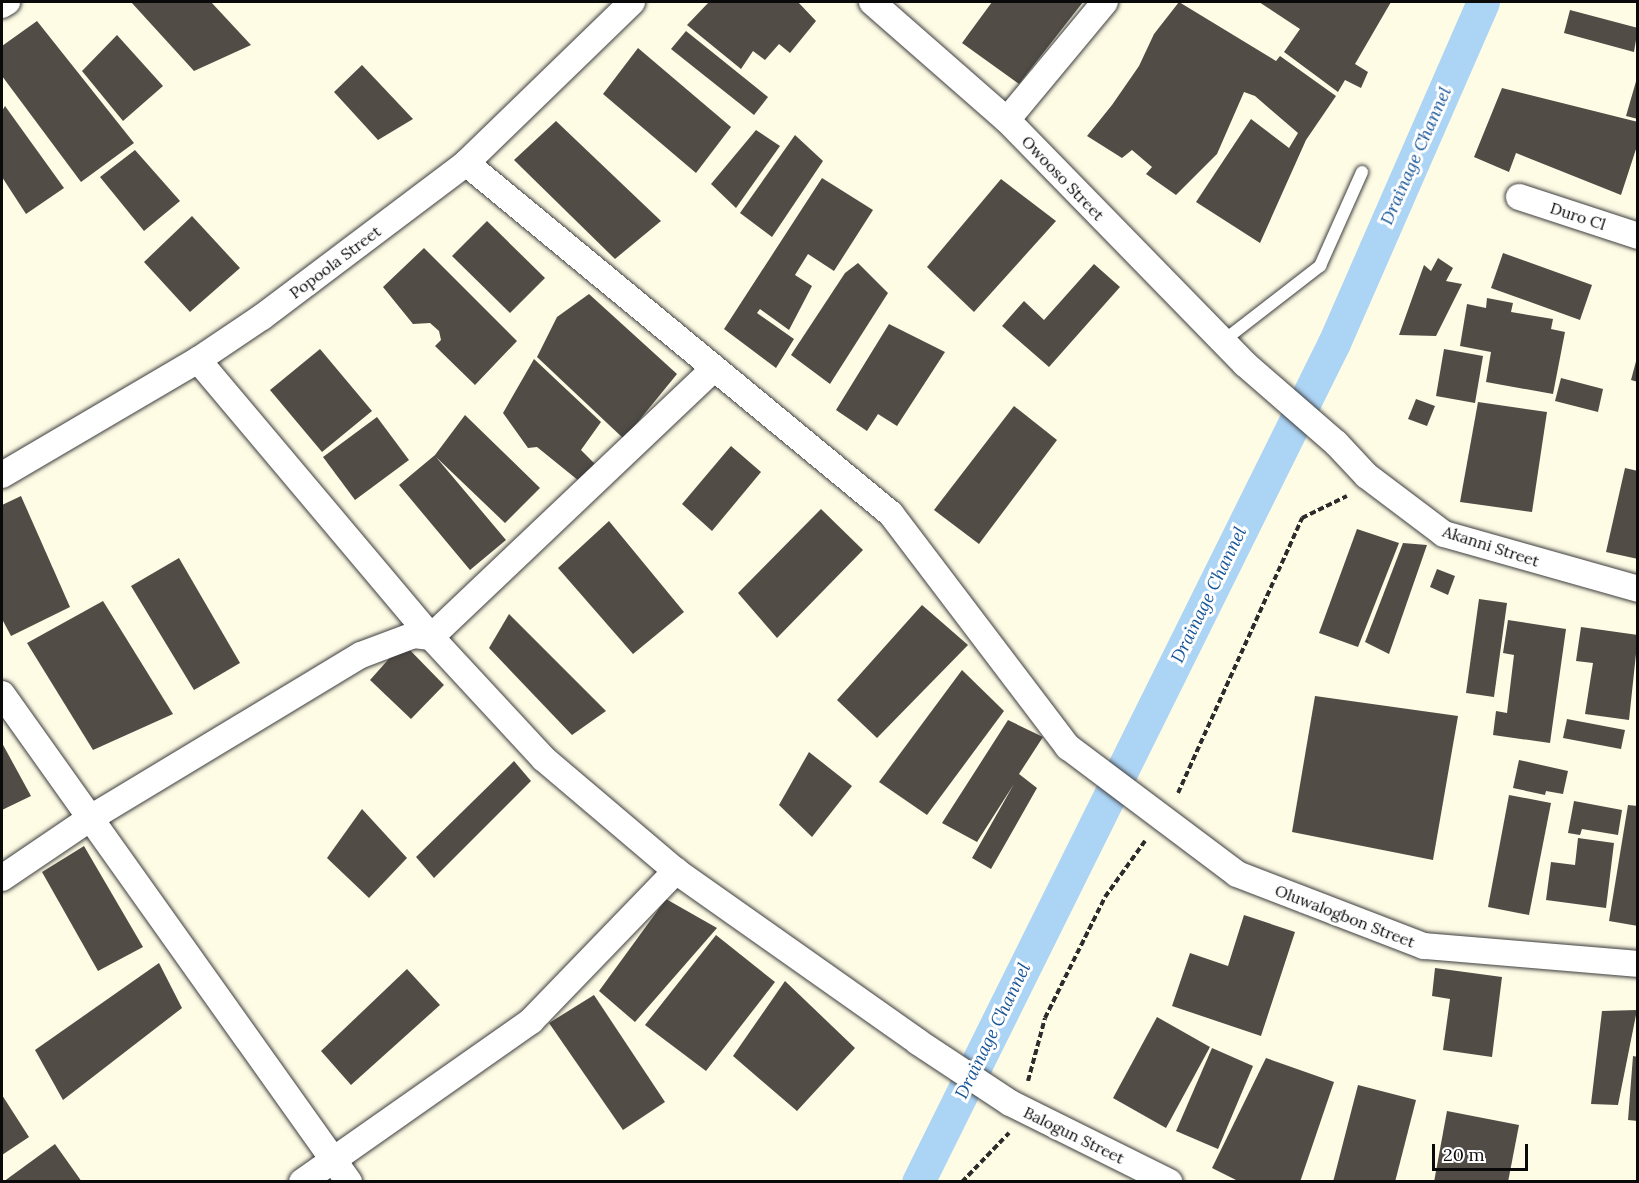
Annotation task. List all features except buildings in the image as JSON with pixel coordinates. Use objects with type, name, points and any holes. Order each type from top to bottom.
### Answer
[{"type":"street","points":[[2,5],[7,2]]},
{"type":"street","name":"Popoola Street","points":[[2,475],[198,360],[262,317],[466,163],[632,2]]},
{"type":"street","name":"Owooso Street","points":[[872,2],[1007,120],[1245,364]]},
{"type":"street","points":[[1007,120],[1105,2]]},
{"type":"street","name":"Oluwalogbon Street","points":[[466,163],[891,514],[1068,747],[1237,874],[1424,946],[1638,964]]},
{"type":"street","name":"Duro Cl","points":[[1519,196],[1638,236]]},
{"type":"street","name":"Balogun Street","points":[[198,360],[431,637],[544,759],[676,871],[918,1042],[1010,1103],[1170,1182]]},
{"type":"street","name":"Akanni Street","points":[[1245,364],[1336,443],[1368,476],[1444,534],[1638,589]]},
{"type":"street","points":[[2,878],[89,819],[361,655],[414,634],[431,637],[714,368]]},
{"type":"street","points":[[2,694],[332,1162],[349,1182]]},
{"type":"street","points":[[302,1182],[531,1021],[676,871]]},
{"type":"lane","points":[[1223,341],[1320,266],[1362,172]]},
{"type":"waterway","name":"Drainage Channel","points":[[918,1182],[1334,343],[1483,2]]}]
